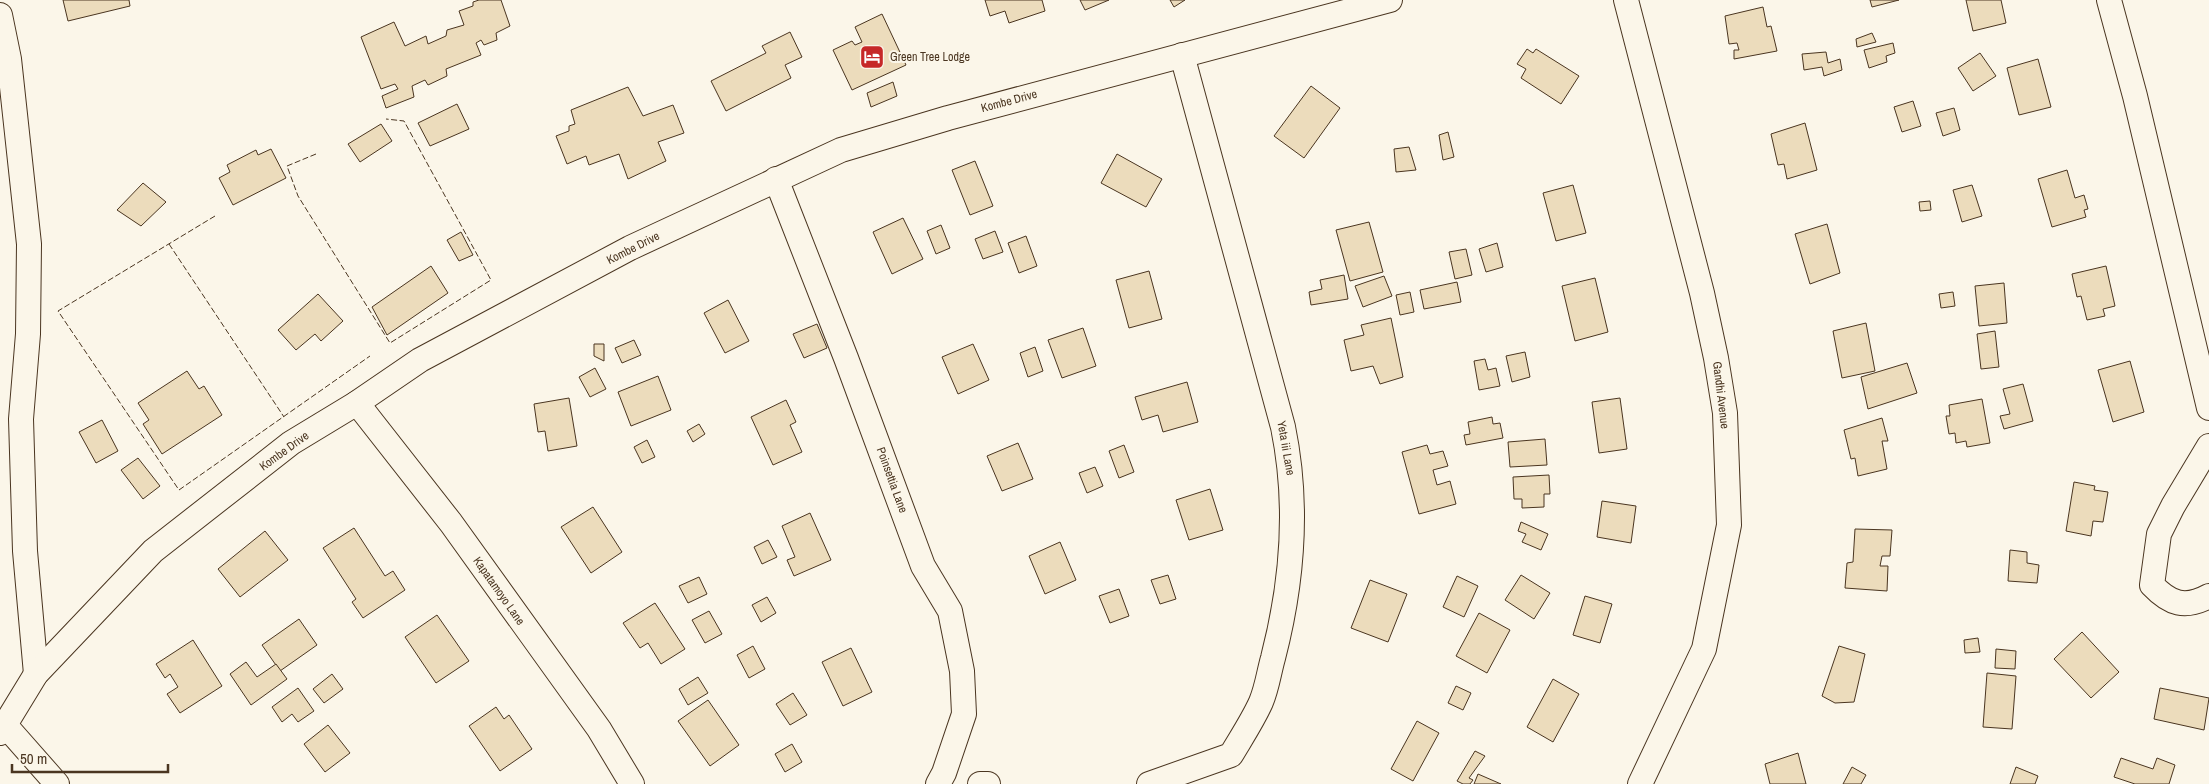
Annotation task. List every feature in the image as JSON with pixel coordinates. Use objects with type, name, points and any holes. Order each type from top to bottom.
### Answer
[{"type":"street","name":"Kombe Drive","points":[[3,729],[36,674],[153,551],[291,443],[358,403],[420,360],[630,248],[841,150],[948,118],[1390,0]]},
{"type":"street","name":"Gandhi Avenue","points":[[1626,0],[1699,284],[1716,358],[1725,413],[1729,525],[1704,649],[1640,784]]},
{"type":"street","points":[[2110,0],[2135,96],[2209,408]]},
{"type":"street","points":[[0,15],[9,59],[29,244],[28,334],[21,419],[25,551],[36,674]]},
{"type":"street","name":"Yeta iii Lane","points":[[1149,784],[1231,755],[1261,701],[1283,618],[1291,566],[1294,517],[1290,462],[1283,427],[1182,55]]},
{"type":"street","name":"Poinsettia Lane","points":[[776,179],[863,402],[923,566],[950,611],[962,672],[964,714],[944,773],[938,784]]},
{"type":"street","name":"Kapatamoyo Lane","points":[[358,403],[451,523],[599,729],[632,784]]},
{"type":"street","points":[[2209,446],[2173,506],[2159,534],[2152,585],[2165,598],[2178,602],[2199,601],[2209,596]]},
{"type":"street","points":[[3,729],[57,784]]},
{"type":"street","points":[[980,784],[988,784]]},
{"type":"building","points":[[63,0],[129,0],[130,6],[68,21]]},
{"type":"building","points":[[479,0],[501,0],[510,26],[496,33],[497,40],[484,45],[481,40],[476,43],[481,55],[446,69],[447,76],[428,85],[425,80],[412,86],[414,97],[386,108],[382,96],[398,89],[395,84],[381,89],[361,37],[394,22],[405,46],[426,36],[428,44],[446,36],[447,30],[464,25],[459,11],[473,6],[473,2]]},
{"type":"building","points":[[985,0],[1042,0],[1045,11],[1009,23],[1005,11],[990,16]]},
{"type":"building","points":[[1080,0],[1109,0],[1085,10]]},
{"type":"building","points":[[1170,0],[1185,0],[1174,7]]},
{"type":"building","points":[[1870,0],[1899,0],[1872,7]]},
{"type":"building","points":[[1966,0],[2001,0],[2006,23],[1973,31]]},
{"type":"building","points":[[1763,7],[1767,27],[1771,26],[1777,51],[1734,59],[1734,50],[1739,50],[1737,43],[1729,44],[1725,16]]},
{"type":"building","points":[[882,14],[906,65],[852,90],[833,50],[852,41],[855,45],[862,42],[855,27]]},
{"type":"building","points":[[790,32],[802,57],[785,65],[791,78],[726,111],[711,81],[766,53],[762,46]]},
{"type":"building","points":[[1872,33],[1876,42],[1857,47],[1856,39]]},
{"type":"building","points":[[1893,43],[1895,53],[1886,56],[1887,62],[1869,68],[1864,50]]},
{"type":"building","points":[[1527,49],[1533,53],[1536,49],[1579,76],[1561,104],[1521,78],[1526,69],[1517,64]]},
{"type":"building","points":[[1826,52],[1828,63],[1840,59],[1842,70],[1824,76],[1822,67],[1804,70],[1802,54]]},
{"type":"building","points":[[1980,53],[1996,76],[1973,91],[1958,68]]},
{"type":"building","points":[[2038,59],[2051,107],[2019,115],[2007,68]]},
{"type":"building","points":[[893,82],[897,96],[871,107],[867,93]]},
{"type":"building","points":[[1311,86],[1340,108],[1304,158],[1274,136]]},
{"type":"building","points":[[628,87],[643,116],[673,105],[684,133],[658,142],[666,161],[628,179],[619,154],[589,165],[586,156],[567,164],[556,136],[569,131],[569,126],[575,124],[571,110]]},
{"type":"building","points":[[1913,101],[1921,126],[1902,132],[1894,107]]},
{"type":"building","points":[[457,104],[469,129],[430,146],[418,123]]},
{"type":"building","points":[[1954,108],[1960,130],[1943,136],[1936,113]]},
{"type":"building","points":[[1805,123],[1817,170],[1787,179],[1784,164],[1778,165],[1771,134]]},
{"type":"building","points":[[381,124],[392,141],[360,162],[348,144]]},
{"type":"building","points":[[1448,132],[1454,157],[1443,160],[1439,135]]},
{"type":"building","points":[[1409,147],[1416,170],[1396,172],[1394,149]]},
{"type":"building","points":[[271,149],[286,178],[233,205],[219,178],[230,172],[227,165],[256,150],[258,155]]},
{"type":"building","points":[[1117,154],[1162,179],[1146,207],[1101,183]]},
{"type":"building","points":[[975,161],[993,206],[970,215],[952,170]]},
{"type":"building","points":[[2067,170],[2075,198],[2084,195],[2088,209],[2084,210],[2086,217],[2052,227],[2038,179]]},
{"type":"building","points":[[143,183],[166,202],[141,226],[117,210]]},
{"type":"building","points":[[1573,185],[1586,233],[1556,241],[1543,193]]},
{"type":"building","points":[[1972,185],[1982,216],[1962,222],[1953,190]]},
{"type":"building","points":[[1930,201],[1931,210],[1920,211],[1919,202]]},
{"type":"building","points":[[903,218],[923,259],[892,274],[873,232]]},
{"type":"building","points":[[1369,222],[1383,272],[1350,281],[1336,230]]},
{"type":"building","points":[[1827,224],[1840,273],[1810,284],[1795,234]]},
{"type":"building","points":[[941,225],[950,248],[936,254],[927,231]]},
{"type":"building","points":[[995,231],[1003,252],[983,259],[975,239]]},
{"type":"building","points":[[461,232],[473,255],[459,261],[447,240]]},
{"type":"building","points":[[1026,236],[1037,266],[1019,273],[1008,243]]},
{"type":"building","points":[[1497,243],[1503,267],[1486,272],[1479,249]]},
{"type":"building","points":[[1466,249],[1472,275],[1455,279],[1449,252]]},
{"type":"building","points":[[431,266],[448,293],[387,335],[372,307]]},
{"type":"building","points":[[2106,266],[2115,306],[2103,309],[2105,316],[2087,320],[2081,296],[2077,297],[2072,274]]},
{"type":"building","points":[[1149,271],[1162,319],[1129,328],[1116,280]]},
{"type":"building","points":[[1344,275],[1348,299],[1311,305],[1309,292],[1322,289],[1320,280]]},
{"type":"building","points":[[1384,276],[1392,296],[1363,307],[1355,286]]},
{"type":"building","points":[[1595,278],[1608,332],[1575,341],[1562,286]]},
{"type":"building","points":[[1457,282],[1461,302],[1424,309],[1420,290]]},
{"type":"building","points":[[2004,283],[2007,323],[1979,326],[1975,286]]},
{"type":"building","points":[[1410,292],[1414,312],[1400,315],[1396,295]]},
{"type":"building","points":[[1953,292],[1955,306],[1941,308],[1939,294]]},
{"type":"building","points":[[318,294],[343,321],[321,341],[315,334],[296,350],[278,330]]},
{"type":"building","points":[[728,300],[749,341],[725,353],[704,313]]},
{"type":"building","points":[[1391,318],[1403,377],[1380,384],[1373,366],[1351,371],[1344,340],[1364,335],[1361,325]]},
{"type":"building","points":[[1866,323],[1875,371],[1842,378],[1833,331]]},
{"type":"building","points":[[817,324],[827,348],[804,358],[793,334]]},
{"type":"building","points":[[1083,328],[1096,366],[1062,378],[1048,340]]},
{"type":"building","points":[[1995,331],[1999,367],[1981,369],[1977,334]]},
{"type":"building","points":[[634,340],[641,355],[622,363],[615,348]]},
{"type":"building","points":[[594,344],[604,344],[604,361],[594,356]]},
{"type":"building","points":[[973,344],[989,380],[958,394],[942,357]]},
{"type":"building","points":[[1035,347],[1043,371],[1028,377],[1020,353]]},
{"type":"building","points":[[1525,352],[1530,377],[1512,382],[1506,356]]},
{"type":"building","points":[[1485,359],[1488,370],[1496,368],[1500,386],[1479,390],[1474,361]]},
{"type":"building","points":[[2130,361],[2144,412],[2113,422],[2098,370]]},
{"type":"building","points":[[1907,363],[1917,393],[1868,409],[1861,377]]},
{"type":"building","points":[[595,368],[606,389],[590,397],[579,377]]},
{"type":"building","points":[[187,371],[199,389],[204,386],[222,415],[162,454],[143,424],[149,420],[138,403]]},
{"type":"building","points":[[658,376],[671,410],[631,426],[618,392]]},
{"type":"building","points":[[1187,382],[1198,422],[1163,432],[1158,415],[1142,420],[1135,397]]},
{"type":"building","points":[[2023,384],[2033,421],[2004,429],[2000,416],[2010,414],[2003,389]]},
{"type":"building","points":[[569,398],[577,446],[548,451],[545,431],[538,432],[534,404]]},
{"type":"building","points":[[1620,398],[1627,449],[1599,453],[1592,402]]},
{"type":"building","points":[[1982,399],[1990,443],[1967,447],[1966,441],[1956,443],[1955,433],[1949,434],[1946,416],[1950,416],[1949,405]]},
{"type":"building","points":[[786,400],[796,422],[790,425],[802,452],[773,465],[751,417]]},
{"type":"building","points":[[1492,417],[1493,424],[1500,423],[1503,438],[1466,445],[1464,435],[1470,434],[1468,422]]},
{"type":"building","points":[[1882,418],[1888,441],[1882,441],[1887,469],[1858,476],[1855,458],[1851,459],[1844,430]]},
{"type":"building","points":[[102,420],[118,451],[96,463],[79,432]]},
{"type":"building","points":[[699,424],[705,434],[693,442],[687,431]]},
{"type":"building","points":[[1545,439],[1547,465],[1510,467],[1508,442]]},
{"type":"building","points":[[647,440],[655,457],[642,463],[634,447]]},
{"type":"building","points":[[1018,443],[1033,479],[1002,491],[987,456]]},
{"type":"building","points":[[1124,445],[1134,472],[1119,478],[1109,451]]},
{"type":"building","points":[[1427,445],[1430,454],[1443,451],[1448,466],[1433,470],[1437,485],[1450,481],[1456,504],[1419,514],[1402,452]]},
{"type":"building","points":[[138,458],[160,486],[143,499],[121,470]]},
{"type":"building","points":[[1095,467],[1103,486],[1087,493],[1079,473]]},
{"type":"building","points":[[1549,475],[1550,494],[1544,494],[1544,507],[1522,508],[1522,499],[1514,499],[1513,477]]},
{"type":"building","points":[[2074,482],[2095,486],[2094,490],[2108,492],[2103,522],[2093,521],[2091,536],[2066,531]]},
{"type":"building","points":[[1210,489],[1223,530],[1189,540],[1176,500]]},
{"type":"building","points":[[1602,501],[1636,506],[1631,543],[1597,537]]},
{"type":"building","points":[[593,507],[622,552],[591,573],[561,527]]},
{"type":"building","points":[[810,513],[831,560],[794,576],[787,560],[795,557],[782,526]]},
{"type":"building","points":[[1521,522],[1548,534],[1541,550],[1522,542],[1526,534],[1518,531]]},
{"type":"building","points":[[354,528],[385,576],[393,571],[405,590],[363,618],[352,602],[356,599],[323,548]]},
{"type":"building","points":[[1855,529],[1892,530],[1890,556],[1882,556],[1880,566],[1888,566],[1887,591],[1845,588],[1847,563],[1853,562]]},
{"type":"building","points":[[265,531],[288,560],[240,597],[218,569]]},
{"type":"building","points":[[768,540],[777,557],[762,564],[754,547]]},
{"type":"building","points":[[1060,542],[1076,580],[1045,594],[1029,556]]},
{"type":"building","points":[[2010,550],[2027,552],[2027,563],[2039,565],[2037,583],[2008,581]]},
{"type":"building","points":[[1168,575],[1176,599],[1160,604],[1151,580]]},
{"type":"building","points":[[1521,575],[1550,593],[1534,619],[1505,600]]},
{"type":"building","points":[[1457,576],[1478,586],[1464,617],[1443,607]]},
{"type":"building","points":[[699,577],[707,594],[688,603],[679,586]]},
{"type":"building","points":[[1370,580],[1407,594],[1388,642],[1351,628]]},
{"type":"building","points":[[1119,589],[1129,616],[1110,623],[1099,596]]},
{"type":"building","points":[[1585,596],[1612,604],[1600,643],[1573,635]]},
{"type":"building","points":[[767,597],[776,613],[761,622],[752,605]]},
{"type":"building","points":[[655,603],[685,649],[661,664],[648,643],[640,648],[623,623]]},
{"type":"building","points":[[709,611],[722,634],[705,643],[692,620]]},
{"type":"building","points":[[1479,613],[1510,630],[1487,673],[1456,656]]},
{"type":"building","points":[[437,615],[469,661],[436,683],[405,637]]},
{"type":"building","points":[[299,619],[317,645],[280,671],[262,645]]},
{"type":"building","points":[[2082,632],[2119,672],[2091,698],[2054,659]]},
{"type":"building","points":[[1978,638],[1980,652],[1965,653],[1964,640]]},
{"type":"building","points":[[193,640],[222,686],[180,713],[167,694],[178,687],[170,674],[165,678],[156,664]]},
{"type":"building","points":[[753,646],[765,669],[749,678],[737,655]]},
{"type":"building","points":[[1839,646],[1865,654],[1854,702],[1835,703],[1822,696]]},
{"type":"building","points":[[851,648],[872,692],[843,706],[822,662]]},
{"type":"building","points":[[1996,649],[2016,651],[2015,669],[1995,668]]},
{"type":"building","points":[[246,662],[257,677],[276,664],[287,679],[251,705],[230,674]]},
{"type":"building","points":[[1987,673],[2016,676],[2012,729],[1983,727]]},
{"type":"building","points":[[332,674],[343,689],[324,703],[313,689]]},
{"type":"building","points":[[698,677],[708,693],[688,705],[679,689]]},
{"type":"building","points":[[1553,679],[1579,694],[1553,742],[1527,727]]},
{"type":"building","points":[[1456,686],[1471,693],[1463,710],[1448,703]]},
{"type":"building","points":[[298,688],[314,711],[298,722],[292,714],[282,722],[272,707]]},
{"type":"building","points":[[2160,688],[2209,698],[2204,730],[2154,719]]},
{"type":"building","points":[[793,693],[807,715],[790,725],[776,704]]},
{"type":"building","points":[[708,700],[739,745],[710,766],[678,721]]},
{"type":"building","points":[[496,707],[504,719],[509,715],[532,749],[500,771],[469,726]]},
{"type":"building","points":[[1417,721],[1439,733],[1413,781],[1391,769]]},
{"type":"building","points":[[328,725],[350,753],[325,772],[304,744]]},
{"type":"building","points":[[792,744],[802,762],[785,772],[775,754]]},
{"type":"building","points":[[1475,751],[1485,756],[1469,778],[1473,780],[1470,784],[1463,784],[1457,781]]},
{"type":"building","points":[[1798,753],[1806,784],[1770,784],[1765,764]]},
{"type":"building","points":[[2121,758],[2153,769],[2157,758],[2175,765],[2169,784],[2135,784],[2114,777]]},
{"type":"building","points":[[1852,767],[1866,775],[1861,784],[1843,784]]},
{"type":"building","points":[[2016,767],[2038,776],[2035,784],[2010,784]]},
{"type":"building","points":[[1478,774],[1501,784],[1474,784]]},
{"type":"fence","points":[[316,154],[287,166],[298,196],[390,343],[491,280],[404,121],[386,119]]},
{"type":"fence","points":[[215,216],[58,311],[179,490],[370,356]]},
{"type":"fence","points":[[169,244],[284,417]]},
{"type":"place","name":"Green Tree Lodge","points":[[872,57]]}]
